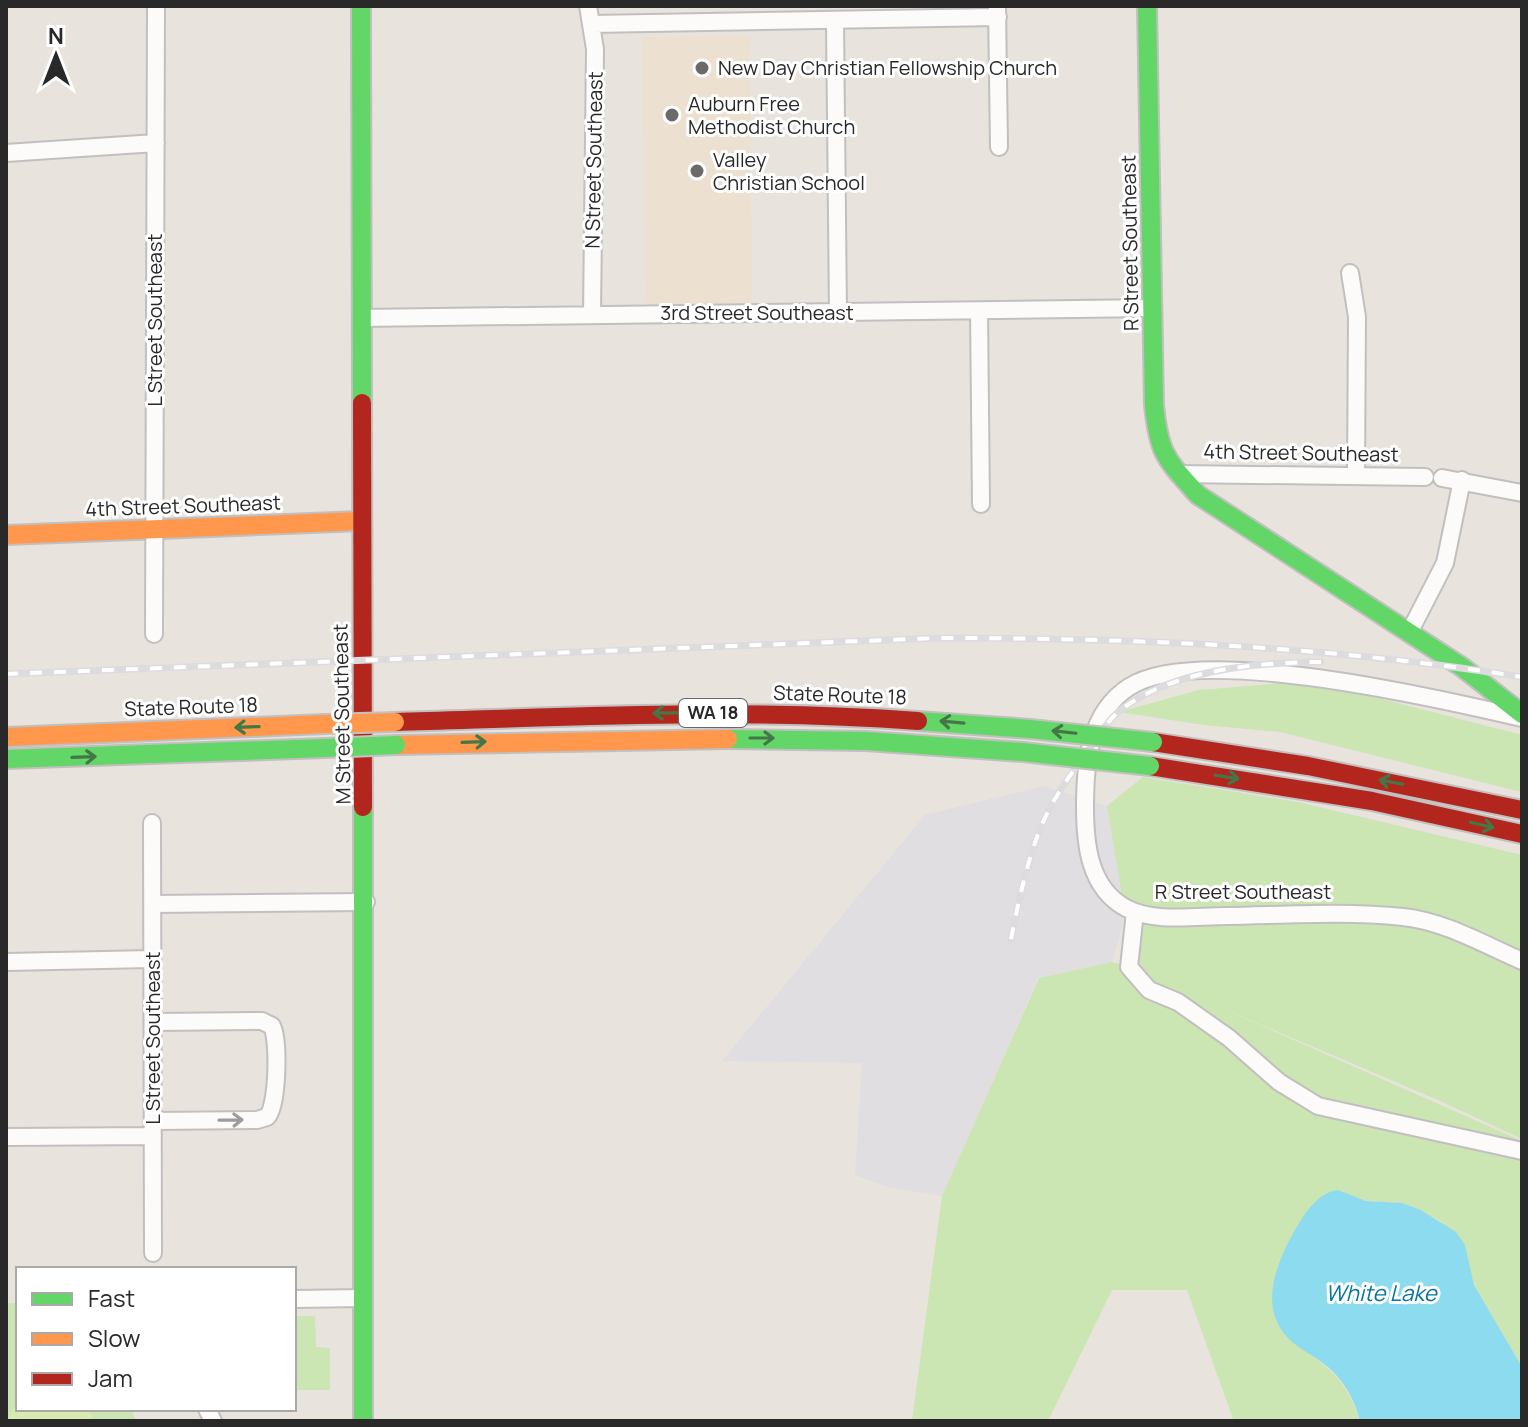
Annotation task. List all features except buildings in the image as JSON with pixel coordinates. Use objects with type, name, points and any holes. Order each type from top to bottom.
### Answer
[{"type":"main road","name":"M Street Southeast","points":[[361,6],[361,521],[366,902],[363,1421]]},
{"type":"main road","name":"R Street Southeast","points":[[1147,6],[1154,405],[1157,438],[1166,459],[1210,504],[1462,667],[1522,716]]},
{"type":"main road","name":"4th Street Southeast","points":[[6,535],[361,521]]},
{"type":"main road","name":"State Route 18","points":[[6,737],[586,714],[718,713],[863,717],[1153,742],[1320,768],[1522,810]]},
{"type":"main road","name":"WA 18","points":[[6,759],[654,737],[916,744],[1150,766],[1372,801],[1522,834]]},
{"type":"street","name":"L Street Southeast","points":[[154,634],[156,6]]},
{"type":"street","name":"N Street Southeast","points":[[588,6],[592,24],[595,88],[592,315]]},
{"type":"street","points":[[592,24],[835,22],[998,12],[999,147]]},
{"type":"street","points":[[835,22],[838,313]]},
{"type":"street","points":[[6,153],[156,143]]},
{"type":"street","points":[[1350,273],[1357,317],[1356,475]]},
{"type":"street","name":"3rd Street Southeast","points":[[361,318],[1153,308]]},
{"type":"street","points":[[979,311],[981,504]]},
{"type":"street","name":"4th Street Southeast","points":[[1178,474],[1425,477]]},
{"type":"street","points":[[1442,478],[1522,493]]},
{"type":"street","points":[[1409,633],[1445,563],[1462,480]]},
{"type":"street","name":"R Street Southeast","points":[[1522,716],[1285,674],[1181,672],[1140,681],[1117,697],[1099,718],[1090,748],[1085,793],[1088,850],[1096,878],[1112,898],[1135,912],[1171,917],[1360,914],[1406,917],[1441,927],[1522,961]]},
{"type":"street","name":"L Street Southeast","points":[[152,823],[153,1253]]},
{"type":"street","points":[[152,904],[366,902]]},
{"type":"street","points":[[1135,912],[1129,967],[1149,990],[1178,1002],[1229,1038],[1279,1082],[1318,1106],[1522,1151]]},
{"type":"street","points":[[6,962],[152,959]]},
{"type":"street","points":[[6,1137],[267,1117],[274,1105],[275,1041],[272,1026],[262,1021],[153,1022]]},
{"type":"street","points":[[296,1299],[364,1298]]},
{"type":"shaded area","name":"Valley Christian School","points":[[750,36],[752,306],[645,307],[642,37]]},
{"type":"shaded area","points":[[1043,786],[1107,806],[1134,886],[1112,962],[1038,978],[942,1196],[888,1187],[855,1175],[862,1063],[722,1061],[925,815]]},
{"type":"green space","points":[[1286,683],[1343,689],[1522,735],[1522,792],[1280,732],[1204,725],[1119,712],[1199,690]]},
{"type":"green space","points":[[1143,777],[1298,802],[1522,855],[1522,1139],[1217,1006],[1522,1141],[1522,1367],[1474,1285],[1465,1246],[1440,1221],[1402,1203],[1366,1201],[1338,1190],[1313,1357],[1342,1384],[1360,1421],[1233,1419],[1187,1290],[1112,1290],[1048,1421],[912,1421],[942,1196],[1039,978],[1112,962],[1129,967],[1124,907],[1107,806]]},
{"type":"green space","points":[[6,1303],[16,1303],[16,1411],[132,1411],[136,1421],[6,1421]]},
{"type":"green space","points":[[296,1316],[315,1316],[316,1347],[330,1348],[330,1390],[296,1390]]},
{"type":"green space","points":[[16,1404],[16,1411],[90,1411],[93,1421],[7,1421]]},
{"type":"water","name":"White Lake","points":[[1338,1190],[1366,1201],[1402,1203],[1421,1210],[1456,1232],[1465,1245],[1474,1285],[1522,1367],[1522,1421],[1360,1421],[1351,1397],[1337,1375],[1289,1339],[1274,1313],[1273,1284],[1277,1270],[1288,1243],[1308,1210],[1324,1195]]},
{"type":"railway","points":[[6,674],[939,638],[1232,646],[1377,658],[1522,677]]},
{"type":"railway","points":[[1011,939],[1025,875],[1042,825],[1067,780],[1116,714],[1160,687],[1186,678],[1242,667],[1321,662]]},
{"type":"traffic: fast","points":[[361,6],[362,403]]},
{"type":"traffic: fast","points":[[1147,6],[1154,405],[1158,435],[1166,455],[1198,495],[1462,667],[1522,714]]},
{"type":"traffic: fast","points":[[918,721],[1030,729]]},
{"type":"traffic: fast","points":[[1030,729],[1153,742]]},
{"type":"traffic: fast","points":[[728,739],[866,741],[1023,752]]},
{"type":"traffic: fast","points":[[325,748],[396,745]]},
{"type":"traffic: fast","points":[[6,759],[325,748]]},
{"type":"traffic: fast","points":[[1023,752],[1150,766]]},
{"type":"traffic: fast","points":[[363,807],[363,1421]]},
{"type":"traffic: slow","points":[[6,535],[361,521]]},
{"type":"traffic: slow","points":[[325,724],[395,722]]},
{"type":"traffic: slow","points":[[6,737],[325,724]]},
{"type":"traffic: slow","points":[[396,745],[728,739]]},
{"type":"traffic: jam","points":[[362,403],[363,807]]},
{"type":"traffic: jam","points":[[395,722],[721,714],[918,721]]},
{"type":"traffic: jam","points":[[1153,742],[1308,766],[1522,810]]},
{"type":"traffic: jam","points":[[1150,766],[1372,801],[1522,834]]},
{"type":"place","name":"New Day Christian Fellowship Church","points":[[702,68]]},
{"type":"place","name":"Auburn Free Methodist Church","points":[[672,115]]},
{"type":"place","name":"Valley Christian School","points":[[697,171]]}]
